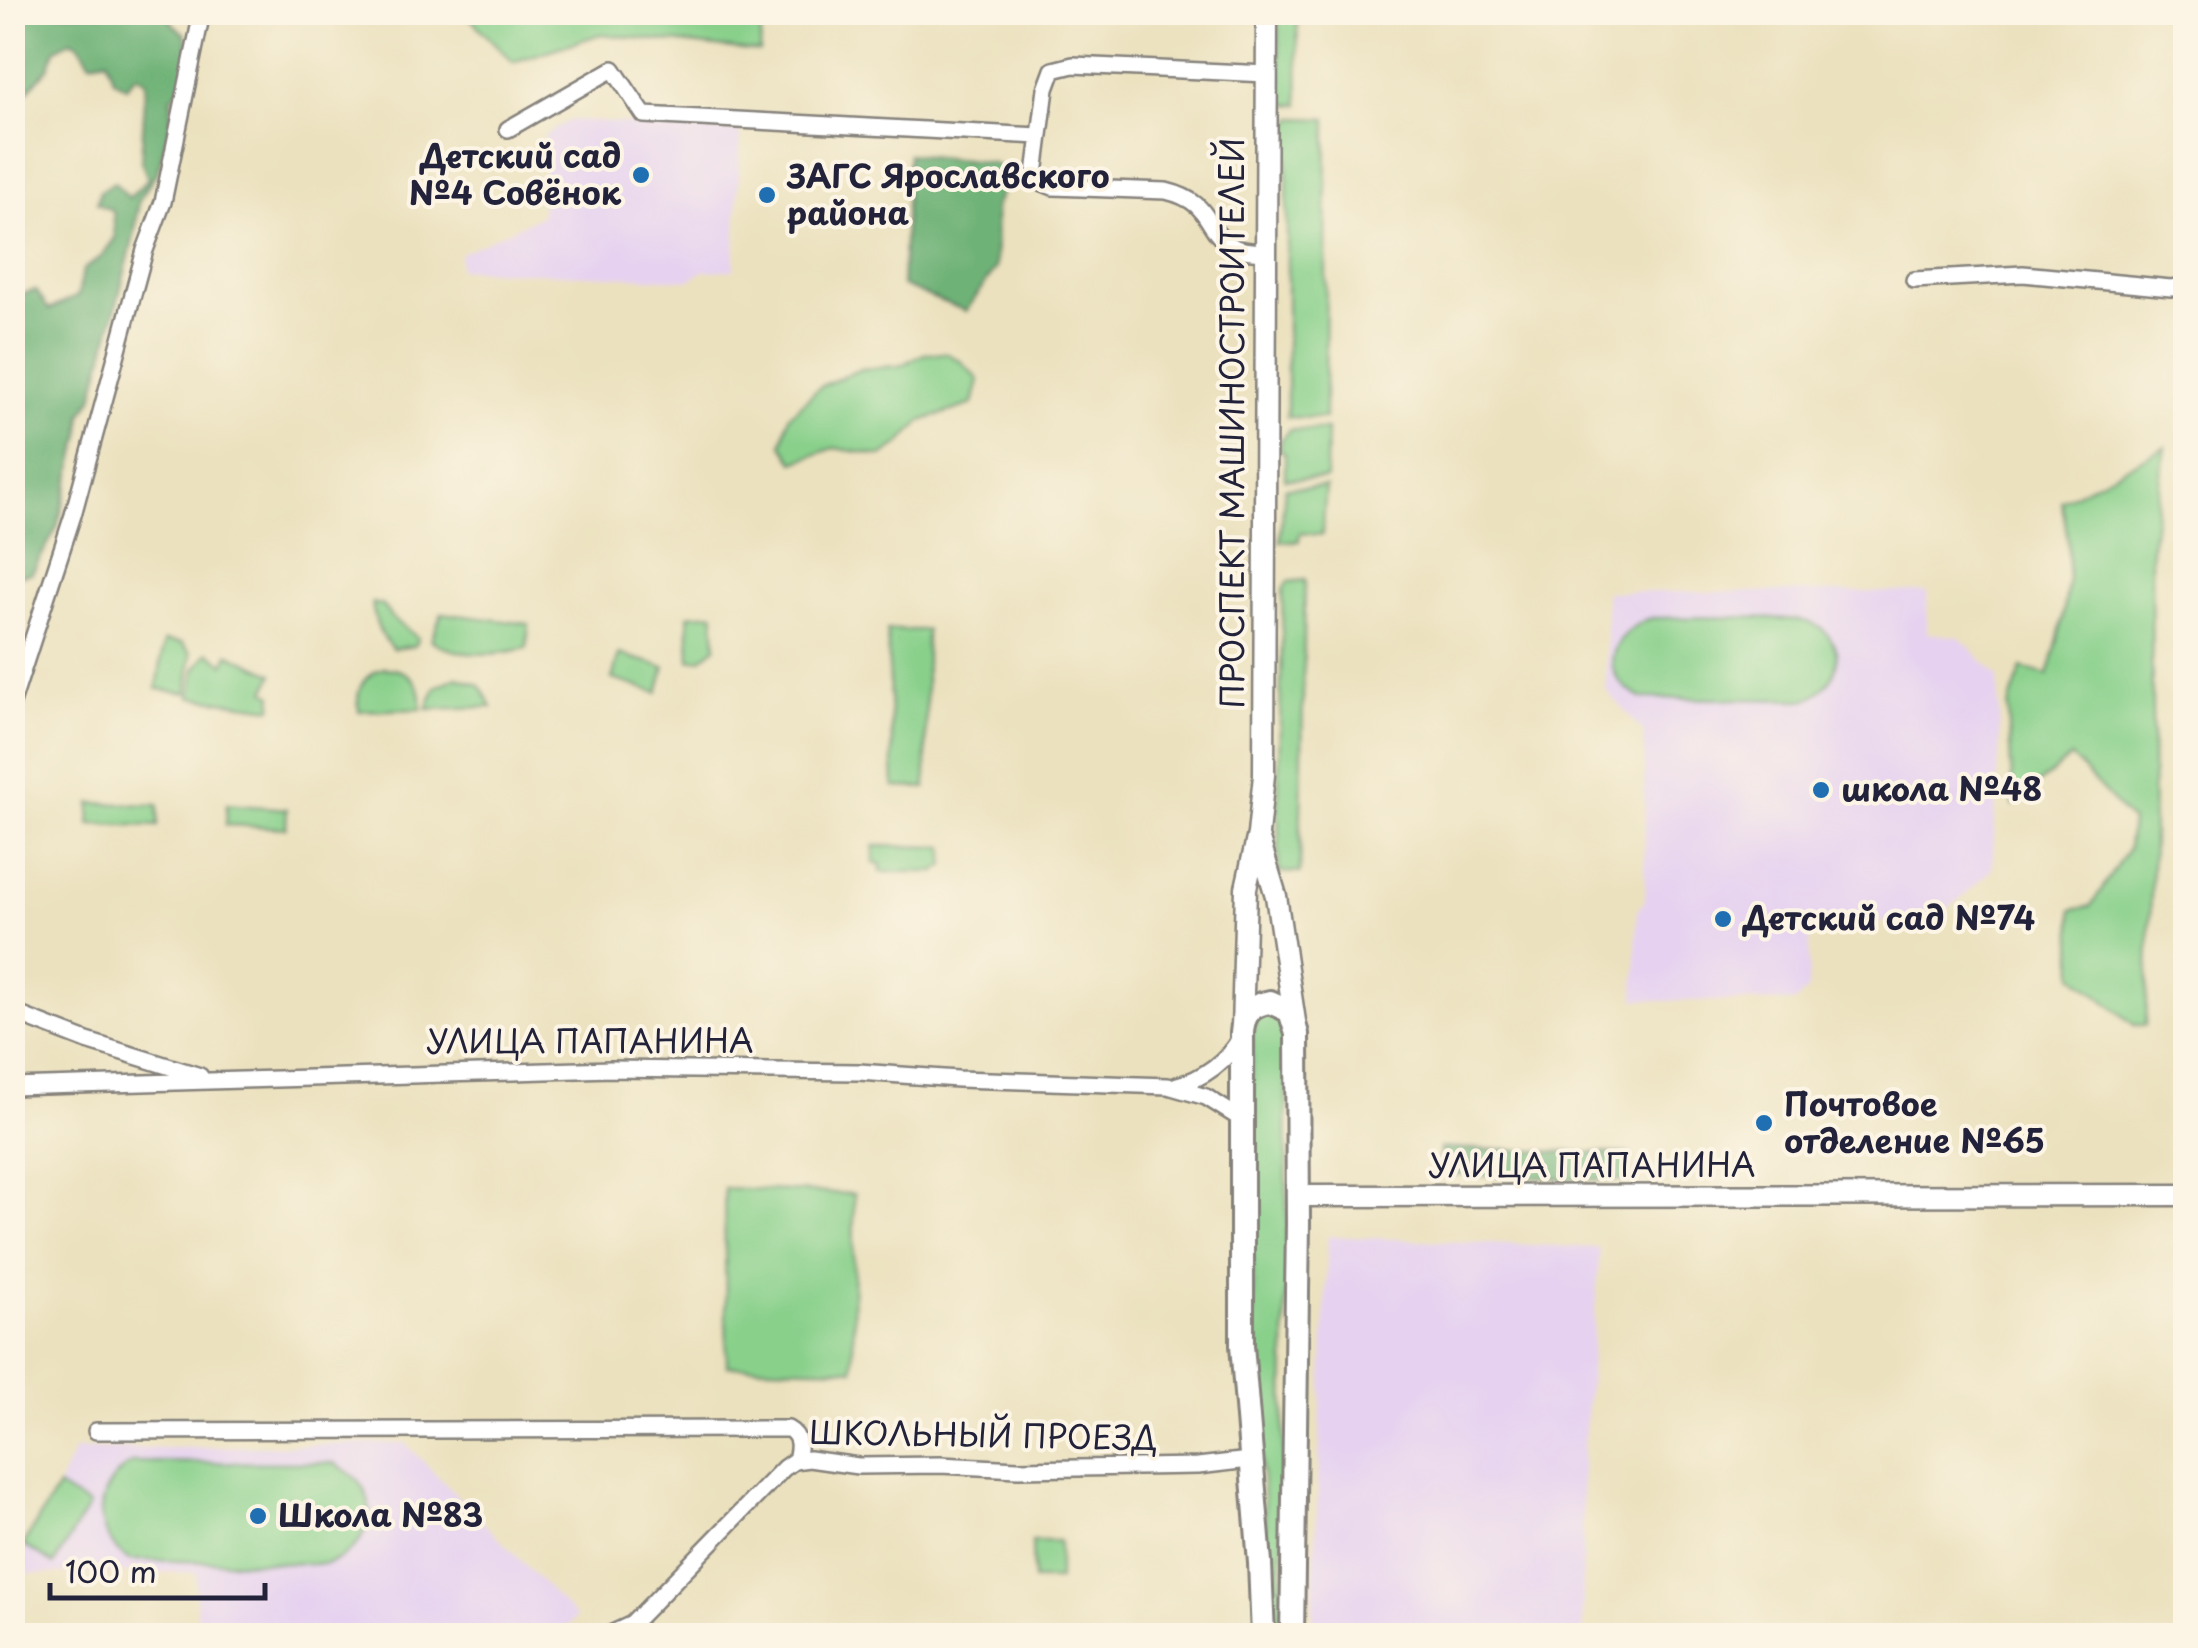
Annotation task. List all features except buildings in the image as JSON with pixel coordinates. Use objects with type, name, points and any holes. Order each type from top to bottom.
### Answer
[{"type":"main road","points":[[1242,1033],[1249,1010],[1270,1002],[1290,1012],[1296,1028]]},
{"type":"main road","name":"ПРОСПЕКТ МАШИНОСТРОИТЕЛЕЙ","points":[[1292,1636],[1298,1196],[1296,1028]]},
{"type":"main road","name":"ПРОСПЕКТ МАШИНОСТРОИТЕЛЕЙ","points":[[1242,1033],[1242,1345],[1260,1563],[1262,1636]]},
{"type":"main road","points":[[1260,1563],[1293,1566]]},
{"type":"street","name":"ПРОСПЕКТ МАШИНОСТРОИТЕЛЕЙ","points":[[1242,1033],[1244,911],[1264,775],[1266,12]]},
{"type":"street","points":[[12,702],[73,515],[145,250],[164,202],[201,18]]},
{"type":"street","points":[[1267,74],[1074,65],[1053,70],[1046,89],[1035,174],[1045,185],[1180,194],[1203,209],[1221,237],[1233,247],[1267,252]]},
{"type":"street","points":[[508,129],[613,69],[644,115],[1040,136]]},
{"type":"street","points":[[1914,280],[2024,274],[2171,288],[2186,286]]},
{"type":"street","name":"ПРОСПЕКТ МАШИНОСТРОИТЕЛЕЙ","points":[[1258,834],[1276,896],[1296,1028]]},
{"type":"street","points":[[12,1012],[87,1041],[214,1080]]},
{"type":"street","name":"УЛИЦА ПАПАНИНА","points":[[1168,1086],[1194,1080],[1226,1057],[1242,1033]]},
{"type":"street","name":"УЛИЦА ПАПАНИНА","points":[[12,1087],[610,1068],[859,1072],[1168,1086],[1206,1097],[1242,1120]]},
{"type":"street","name":"УЛИЦА ПАПАНИНА","points":[[1298,1196],[2186,1195]]},
{"type":"street","points":[[96,1431],[788,1429],[798,1439],[796,1460]]},
{"type":"street","name":"ШКОЛЬНЫЙ ПРОЕЗД","points":[[606,1636],[632,1624],[796,1460],[809,1458],[858,1466],[940,1465],[1018,1470],[1198,1466],[1249,1460]]},
{"type":"shaded area","name":"Детский сад №4 Совёнок","points":[[571,120],[741,132],[734,270],[703,271],[690,280],[459,269],[460,254],[542,215],[545,135]]},
{"type":"shaded area","name":"школа №48","points":[[1606,592],[1927,592],[1927,633],[1959,637],[1998,676],[2000,740],[1992,870],[1937,919],[1810,926],[1808,989],[1796,1002],[1635,1000],[1637,912],[1645,900],[1644,733],[1606,690]]},
{"type":"shaded area","points":[[1328,1236],[1600,1248],[1582,1467],[1583,1635],[1312,1635]]},
{"type":"shaded area","name":"Школа №83","points":[[405,1443],[576,1617],[558,1636],[197,1635],[196,1572],[13,1574],[13,1562],[58,1487],[74,1450]]},
{"type":"green space","points":[[13,13],[177,13],[171,22],[185,34],[192,56],[186,80],[172,97],[171,125],[158,170],[139,200],[135,232],[93,398],[82,415],[81,435],[57,528],[32,573],[13,577],[13,311],[22,294],[36,290],[49,310],[78,296],[83,270],[101,257],[115,238],[113,211],[97,203],[100,191],[114,182],[129,198],[148,179],[141,161],[146,81],[136,75],[126,87],[113,79],[107,59],[90,62],[80,45],[71,40],[55,50],[48,68],[20,100],[24,122],[13,137]]},
{"type":"green space","points":[[465,13],[762,13],[760,52],[601,34],[513,62]]},
{"type":"green space","points":[[1278,13],[1297,13],[1299,105],[1285,104],[1281,97]]},
{"type":"green space","points":[[1294,118],[1327,119],[1325,418],[1287,417],[1287,130]]},
{"type":"green space","points":[[908,154],[993,163],[1009,175],[995,207],[996,268],[966,311],[902,286]]},
{"type":"green space","points":[[946,353],[961,361],[979,380],[973,404],[921,421],[900,444],[882,456],[834,448],[794,462],[782,444],[789,416],[821,386],[861,369],[899,366],[924,354]]},
{"type":"green space","points":[[1289,430],[1327,430],[1326,479],[1285,479],[1285,453],[1280,450],[1280,440]]},
{"type":"green space","points":[[2165,447],[2151,548],[2153,844],[2146,1025],[2134,1025],[2074,975],[2072,910],[2091,906],[2128,848],[2131,821],[2071,757],[2013,805],[2008,707],[2022,668],[2048,675],[2054,653],[2067,589],[2068,546],[2061,501]]},
{"type":"green space","points":[[1326,487],[1322,535],[1300,533],[1299,541],[1280,541],[1285,488]]},
{"type":"green space","points":[[1305,580],[1300,873],[1279,872],[1283,590],[1287,582]]},
{"type":"green space","points":[[372,603],[382,605],[418,638],[414,646],[393,649],[378,628]]},
{"type":"green space","points":[[442,613],[529,624],[527,648],[478,654],[442,646],[431,640]]},
{"type":"green space","points":[[714,613],[716,647],[701,659],[690,660],[688,615]]},
{"type":"green space","points":[[1652,618],[1762,618],[1814,624],[1833,642],[1833,675],[1818,694],[1806,700],[1641,698],[1620,682],[1612,662],[1625,634]]},
{"type":"green space","points":[[887,630],[926,630],[926,788],[894,787]]},
{"type":"green space","points":[[164,641],[182,643],[191,653],[188,693],[157,689]]},
{"type":"green space","points":[[208,652],[224,664],[229,654],[273,674],[266,691],[273,695],[272,708],[191,697],[195,669]]},
{"type":"green space","points":[[619,654],[665,667],[658,693],[612,679]]},
{"type":"green space","points":[[384,668],[401,671],[413,679],[420,692],[421,709],[359,711],[362,684]]},
{"type":"green space","points":[[457,677],[480,685],[492,707],[427,709],[436,687]]},
{"type":"green space","points":[[91,803],[158,805],[158,826],[90,824]]},
{"type":"green space","points":[[227,804],[287,809],[286,828],[226,825]]},
{"type":"green space","points":[[874,846],[945,847],[945,865],[936,872],[881,872],[881,864],[874,863]]},
{"type":"green space","points":[[1270,1013],[1280,1016],[1286,1034],[1281,1636],[1273,1635],[1253,1344],[1252,1033],[1257,1017]]},
{"type":"green space","points":[[1440,1148],[1629,1154],[1628,1181],[1439,1174]]},
{"type":"green space","points":[[724,1188],[854,1194],[853,1369],[727,1366]]},
{"type":"green space","points":[[133,1462],[334,1463],[360,1483],[370,1508],[369,1521],[349,1552],[325,1564],[129,1560],[107,1536],[101,1510],[110,1484]]},
{"type":"green space","points":[[58,1487],[89,1506],[54,1564],[23,1545]]},
{"type":"green space","points":[[1032,1541],[1059,1541],[1059,1580],[1033,1580]]},
{"type":"place","name":"Детский сад №4 Совёнок","points":[[641,175]]},
{"type":"place","name":"ЗАГС Ярославского района","points":[[767,195]]},
{"type":"place","name":"школа №48","points":[[1821,790]]},
{"type":"place","name":"Детский сад №74","points":[[1723,919]]},
{"type":"place","name":"Почтовое отделение №65","points":[[1764,1123]]},
{"type":"place","name":"Школа №83","points":[[258,1516]]}]
